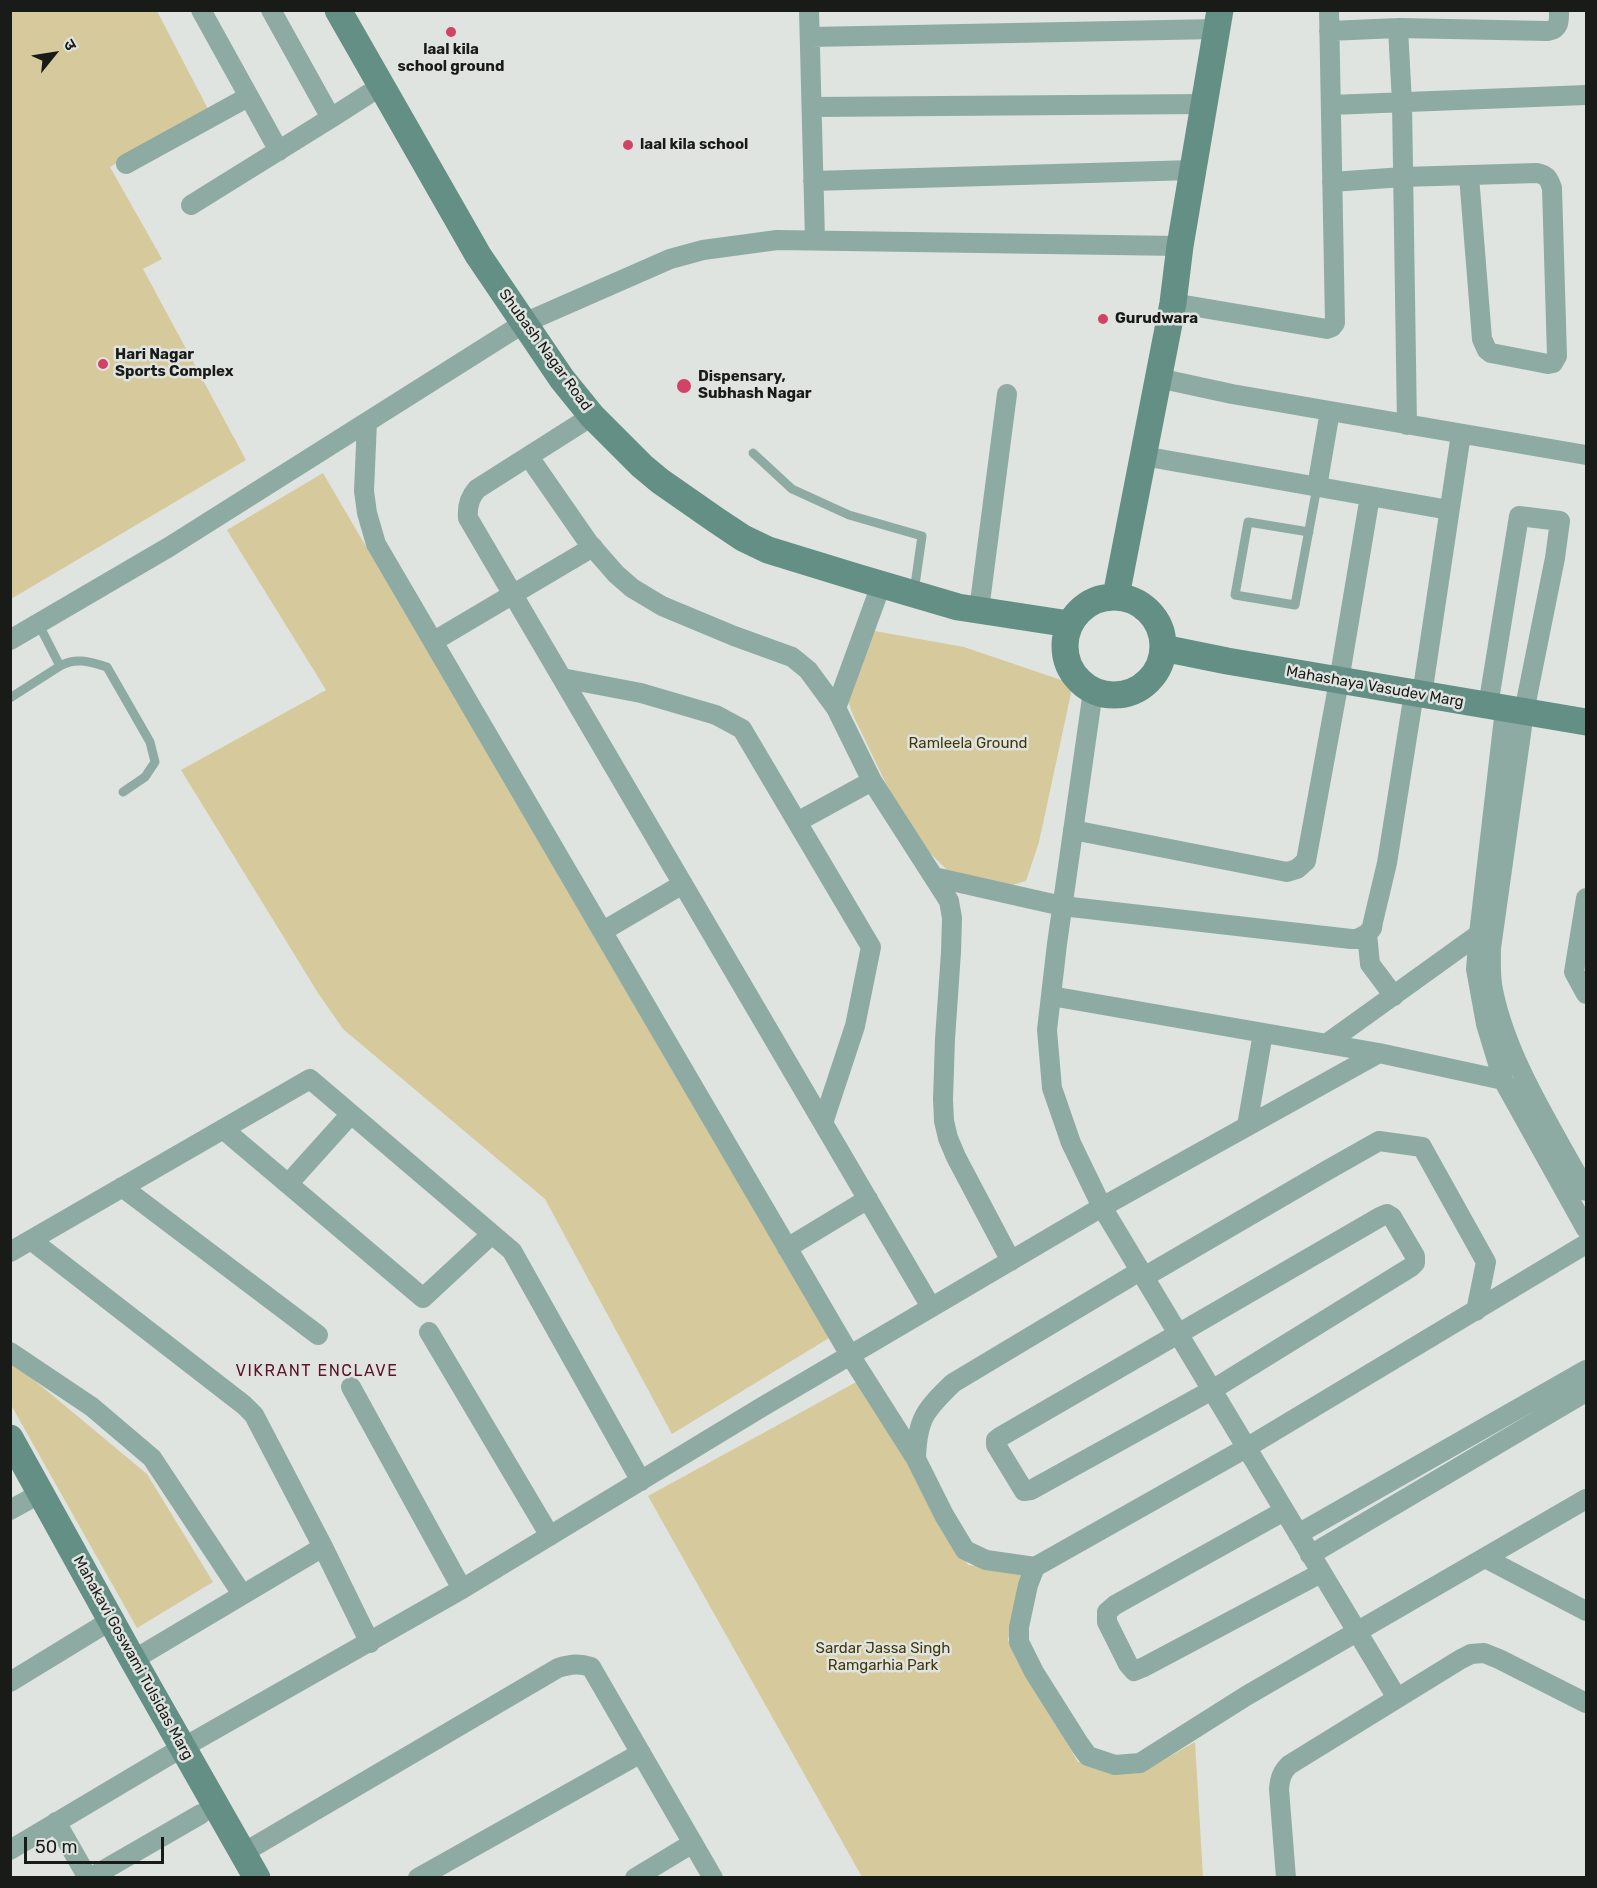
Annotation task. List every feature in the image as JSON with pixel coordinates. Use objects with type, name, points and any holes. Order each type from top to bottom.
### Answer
[{"type":"street","points":[[271,10],[331,118]]},
{"type":"street","name":"Shubash Nagar Road","points":[[338,10],[478,255],[562,379],[592,416],[642,466],[743,538],[768,549],[958,607],[1069,624]]},
{"type":"street","points":[[809,10],[814,240]]},
{"type":"street","points":[[1173,303],[1327,328],[1332,327],[1335,323],[1329,10]]},
{"type":"street","points":[[1329,31],[1398,28],[1548,31],[1556,28],[1558,24],[1558,10]]},
{"type":"street","points":[[205,12],[248,97],[279,151]]},
{"type":"street","points":[[810,37],[1219,20],[1180,246],[1173,303],[1116,596]]},
{"type":"street","points":[[1398,28],[1402,103],[1407,424]]},
{"type":"street","points":[[191,205],[381,86]]},
{"type":"street","points":[[1331,105],[1587,95]]},
{"type":"street","points":[[126,164],[248,97]]},
{"type":"street","points":[[812,107],[1204,104]]},
{"type":"street","points":[[813,181],[1193,170]]},
{"type":"street","points":[[1332,182],[1403,177],[1544,174],[1552,188],[1557,356],[1553,363],[1491,353],[1484,345],[1468,176]]},
{"type":"street","points":[[10,640],[169,547],[524,323],[670,259],[704,250],[777,240],[1180,246]]},
{"type":"street","points":[[1158,378],[1233,394],[1587,455]]},
{"type":"street","points":[[980,610],[1007,394]]},
{"type":"street","points":[[1317,487],[1330,411]]},
{"type":"street","points":[[592,416],[477,489],[471,495],[467,510],[468,518],[931,1307]]},
{"type":"street","points":[[367,422],[364,491],[367,513],[376,544],[850,1355],[916,1459],[944,1515],[965,1550],[987,1560],[1035,1567],[1246,1448],[1587,1244]]},
{"type":"street","points":[[934,877],[1062,906],[1351,939],[1367,934],[1372,928],[1387,863],[1418,694],[1461,434]]},
{"type":"street","points":[[1143,456],[1449,510]]},
{"type":"street","points":[[529,457],[569,517],[616,574],[632,588],[662,606],[792,657],[816,678],[836,708],[872,781],[949,901],[952,918],[951,978],[945,1039],[944,1121],[956,1157],[1011,1261]]},
{"type":"street","points":[[1073,830],[1287,872],[1298,869],[1306,861],[1370,496]]},
{"type":"street","points":[[1587,1191],[1531,1090],[1501,1021],[1492,987],[1491,948],[1506,709],[1519,516],[1560,521],[1555,558],[1506,709],[1476,969],[1486,1024],[1503,1080],[1587,1229]]},
{"type":"street","points":[[434,641],[593,547]]},
{"type":"street","points":[[836,708],[881,585]]},
{"type":"street","points":[[1116,596],[1135,601],[1150,612],[1160,629],[1163,648],[1159,667],[1147,682],[1131,693],[1112,695],[1093,691],[1077,679],[1067,662],[1064,643],[1069,624],[1080,609],[1097,599],[1116,596]]},
{"type":"street","name":"Mahashaya Vasudev Marg","points":[[1163,648],[1339,681],[1587,722]]},
{"type":"street","points":[[562,678],[641,693],[716,715],[742,729],[871,947],[855,1026],[823,1123]]},
{"type":"street","points":[[1093,691],[1062,906],[1047,1030],[1052,1088],[1071,1143],[1102,1207],[1397,1698]]},
{"type":"street","points":[[797,822],[872,781]]},
{"type":"street","points":[[603,931],[683,884]]},
{"type":"street","points":[[1587,898],[1574,972],[1587,994]]},
{"type":"street","points":[[1367,934],[1370,964],[1394,996]]},
{"type":"street","points":[[1326,1044],[1479,934]]},
{"type":"street","points":[[1051,996],[1378,1053],[1503,1080]]},
{"type":"street","points":[[1246,1126],[1263,1033]]},
{"type":"street","points":[[10,1850],[176,1752],[462,1590],[762,1407],[1102,1207],[1378,1053]]},
{"type":"street","points":[[10,1252],[310,1079],[512,1251],[642,1481]]},
{"type":"street","points":[[288,1184],[351,1114]]},
{"type":"street","points":[[223,1129],[423,1298],[492,1234]]},
{"type":"street","points":[[916,1459],[917,1437],[921,1420],[937,1398],[953,1383],[1142,1274],[1379,1142],[1422,1147],[1486,1262],[1476,1311]]},
{"type":"street","points":[[122,1187],[318,1335]]},
{"type":"street","points":[[787,1248],[868,1200]]},
{"type":"street","points":[[1387,1214],[1392,1217],[1415,1256],[1415,1263],[1411,1267],[1212,1390],[1031,1490],[1024,1491],[996,1445],[996,1440],[1178,1334],[1387,1214]]},
{"type":"street","points":[[31,1240],[254,1415],[370,1643]]},
{"type":"street","points":[[429,1332],[550,1536]]},
{"type":"street","points":[[10,1352],[92,1407],[152,1458],[242,1594]]},
{"type":"street","points":[[1298,1534],[1587,1370]]},
{"type":"street","points":[[351,1387],[462,1590]]},
{"type":"street","points":[[1311,1555],[1587,1392]]},
{"type":"street","name":"Mahakavi Goswami Tulsidas Marg","points":[[10,1438],[26,1501],[133,1660],[176,1752],[201,1814],[240,1865],[257,1878]]},
{"type":"street","name":"Mahakavi Goswami Tulsidas Marg","points":[[10,1468],[26,1501],[176,1752],[240,1865]]},
{"type":"street","points":[[1035,1567],[1028,1586],[1019,1627],[1019,1642],[1034,1672],[1088,1756],[1115,1766],[1140,1763],[1246,1696],[1587,1499]]},
{"type":"street","points":[[1284,1511],[1115,1605],[1107,1612],[1107,1622],[1128,1664],[1134,1671],[1144,1667],[1321,1573]]},
{"type":"street","points":[[133,1660],[323,1547]]},
{"type":"street","points":[[1485,1558],[1587,1611]]},
{"type":"street","points":[[10,1682],[100,1627]]},
{"type":"street","points":[[1286,1878],[1279,1789],[1283,1771],[1289,1765],[1461,1659],[1471,1654],[1484,1653],[1587,1703]]},
{"type":"street","points":[[240,1865],[558,1668],[579,1664],[591,1667],[713,1878]]},
{"type":"street","points":[[417,1878],[641,1753]]},
{"type":"street","points":[[57,1822],[89,1878],[201,1814]]},
{"type":"street","points":[[635,1878],[693,1843]]},
{"type":"lane","points":[[753,453],[792,489],[849,515],[922,536],[914,594]]},
{"type":"lane","points":[[1309,532],[1248,522],[1235,595],[1295,605],[1309,532],[1317,487]]},
{"type":"lane","points":[[38,624],[60,666]]},
{"type":"lane","points":[[10,698],[67,662],[84,660],[106,667],[150,742],[155,762],[145,777],[123,792]]},
{"type":"green space","name":"Hari Nagar Sports Complex","points":[[10,11],[157,11],[209,111],[110,167],[162,259],[143,269],[246,460],[11,599]]},
{"type":"green space","points":[[323,473],[829,1338],[672,1434],[545,1199],[343,1029],[318,993],[181,770],[326,690],[227,530]]},
{"type":"green space","name":"Ramleela Ground","points":[[869,630],[964,647],[1073,684],[1039,842],[1026,881],[998,889],[949,872],[920,843],[905,823],[853,715],[845,693]]},
{"type":"green space","points":[[10,1360],[147,1474],[213,1582],[137,1628],[11,1405]]},
{"type":"green space","name":"Sardar Jassa Singh Ramgarhia Park","points":[[860,1380],[968,1565],[1025,1571],[1008,1640],[1078,1762],[1144,1771],[1195,1742],[1203,1877],[862,1877],[648,1496]]},
{"type":"place","name":"laal kila school ground","points":[[451,32]]},
{"type":"place","name":"laal kila school","points":[[628,145]]},
{"type":"place","name":"Gurudwara","points":[[1103,319]]},
{"type":"place","name":"Hari Nagar Sports Complex","points":[[103,364]]},
{"type":"place","name":"Dispensary, Subhash Nagar","points":[[684,386]]},
{"type":"district","name":"VIKRANT ENCLAVE","points":[[317,1371]]}]
